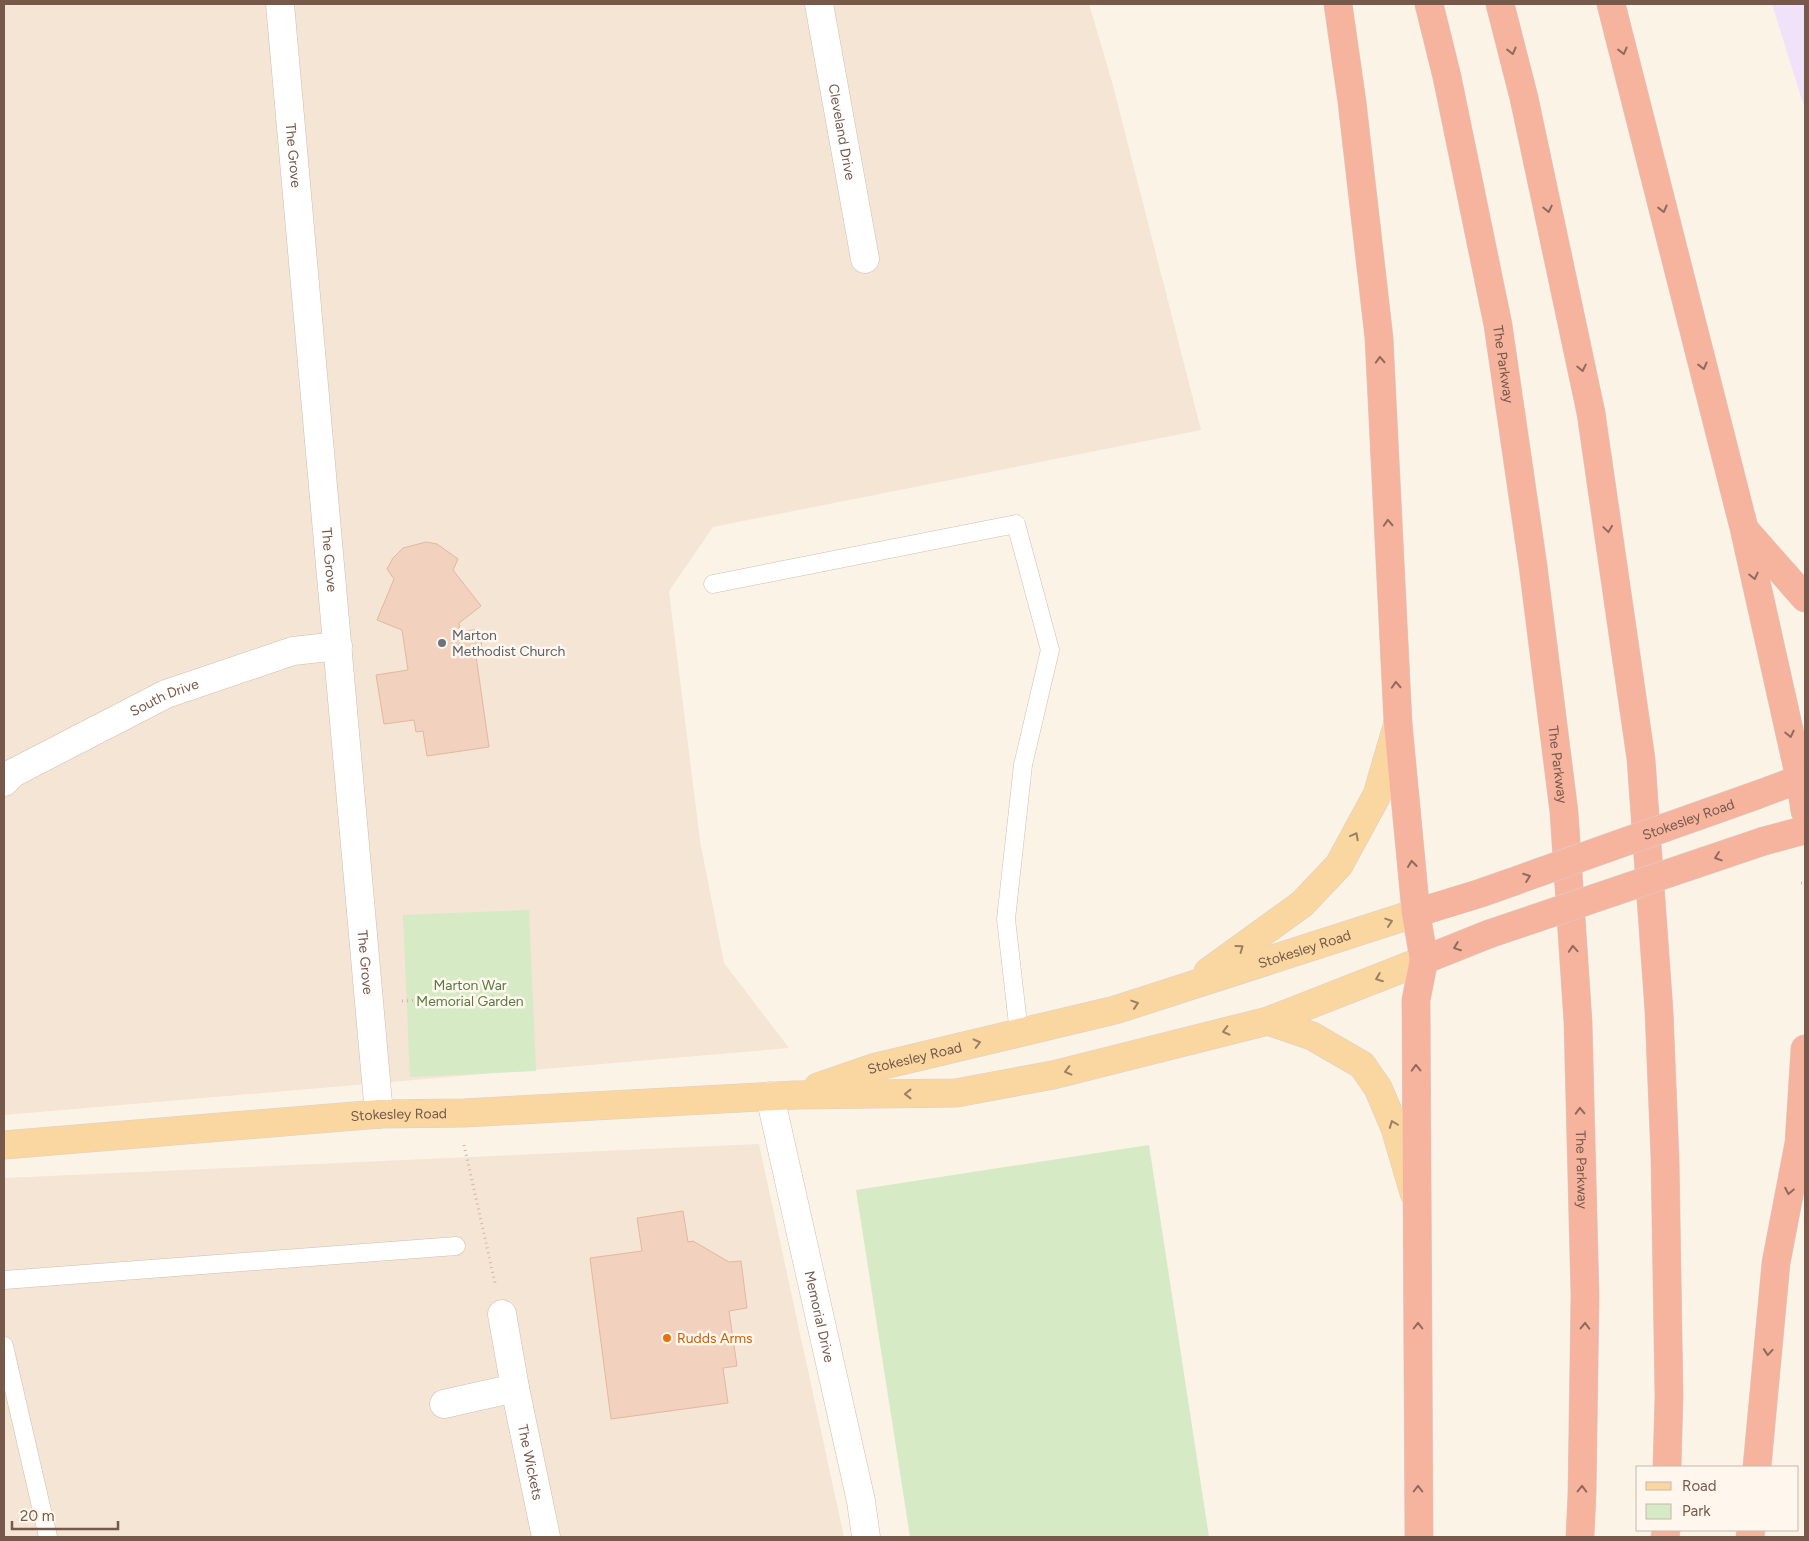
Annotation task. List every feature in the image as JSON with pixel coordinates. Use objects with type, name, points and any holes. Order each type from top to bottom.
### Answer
[{"type":"highway","points":[[1338,4],[1352,102],[1379,338],[1398,723],[1416,913],[1424,960],[1416,1000],[1418,1537]]},
{"type":"highway","name":"The Parkway","points":[[1429,4],[1447,77],[1498,325],[1533,566],[1564,812],[1578,1022],[1585,1296],[1580,1537]]},
{"type":"highway","points":[[1500,4],[1524,98],[1591,413],[1641,759],[1660,1021],[1665,1158],[1669,1396],[1667,1466]]},
{"type":"highway","points":[[1611,4],[1744,528],[1802,778],[1805,811]]},
{"type":"highway","points":[[1744,528],[1805,598]]},
{"type":"highway","name":"Stokesley Road","points":[[1416,913],[1481,893],[1802,778]]},
{"type":"highway","name":"Stokesley Road","points":[[1424,960],[1490,934],[1764,841],[1805,830]]},
{"type":"highway","points":[[1757,1466],[1776,1263],[1802,1137],[1805,1049]]},
{"type":"main road","points":[[1187,987],[1302,904],[1339,865],[1377,795],[1398,723]]},
{"type":"main road","name":"Stokesley Road","points":[[783,1095],[876,1067],[1116,1010],[1416,913]]},
{"type":"main road","name":"Stokesley Road","points":[[4,1145],[379,1114],[464,1113],[783,1095],[956,1094],[1053,1075],[1268,1021],[1424,960]]},
{"type":"main road","points":[[1268,1021],[1312,1036],[1362,1065],[1378,1088],[1388,1112],[1418,1204]]},
{"type":"street","name":"The Grove","points":[[280,4],[379,1114]]},
{"type":"street","name":"Cleveland Drive","points":[[819,4],[865,259]]},
{"type":"street","name":"South Drive","points":[[4,782],[13,773],[166,694],[294,652],[338,646]]},
{"type":"street","name":"Memorial Drive","points":[[783,1095],[861,1501],[866,1537]]},
{"type":"street","name":"The Wickets","points":[[502,1314],[515,1388],[546,1537]]},
{"type":"street","points":[[444,1404],[515,1388]]},
{"type":"lane","points":[[713,584],[1016,524],[1050,650],[1023,765],[1006,919],[1018,1033]]},
{"type":"lane","points":[[4,1280],[456,1246]]},
{"type":"lane","points":[[4,1346],[48,1537]]},
{"type":"path","points":[[1800,883],[1805,883]]},
{"type":"path","points":[[369,1003],[496,996]]},
{"type":"path","points":[[464,1113],[464,1150],[502,1314]]},
{"type":"shaded area","points":[[4,4],[1089,4],[1112,82],[1201,430],[713,527],[669,591],[700,841],[724,963],[789,1048],[4,1115]]},
{"type":"shaded area","points":[[1772,4],[1805,4],[1805,110]]},
{"type":"shaded area","points":[[759,1144],[844,1537],[4,1537],[4,1178]]},
{"type":"green space","name":"Marton War Memorial Garden","points":[[529,910],[536,1071],[410,1077],[403,915]]},
{"type":"green space","points":[[1149,1145],[1209,1537],[910,1537],[856,1190]]},
{"type":"building","name":"Marton Methodist Church","points":[[426,542],[437,544],[458,559],[453,570],[481,606],[459,623],[460,632],[479,629],[483,655],[476,656],[489,747],[427,756],[423,731],[416,732],[414,720],[384,724],[376,675],[408,670],[402,630],[377,620],[394,579],[387,569],[393,558],[403,548]]},
{"type":"building","name":"Rudds Arms","points":[[683,1211],[688,1242],[693,1241],[729,1262],[741,1261],[747,1308],[729,1311],[737,1366],[723,1368],[728,1403],[611,1419],[590,1258],[642,1251],[637,1218]]},
{"type":"place","name":"Marton Methodist Church","points":[[442,643]]},
{"type":"place","name":"Rudds Arms","points":[[667,1338]]}]
